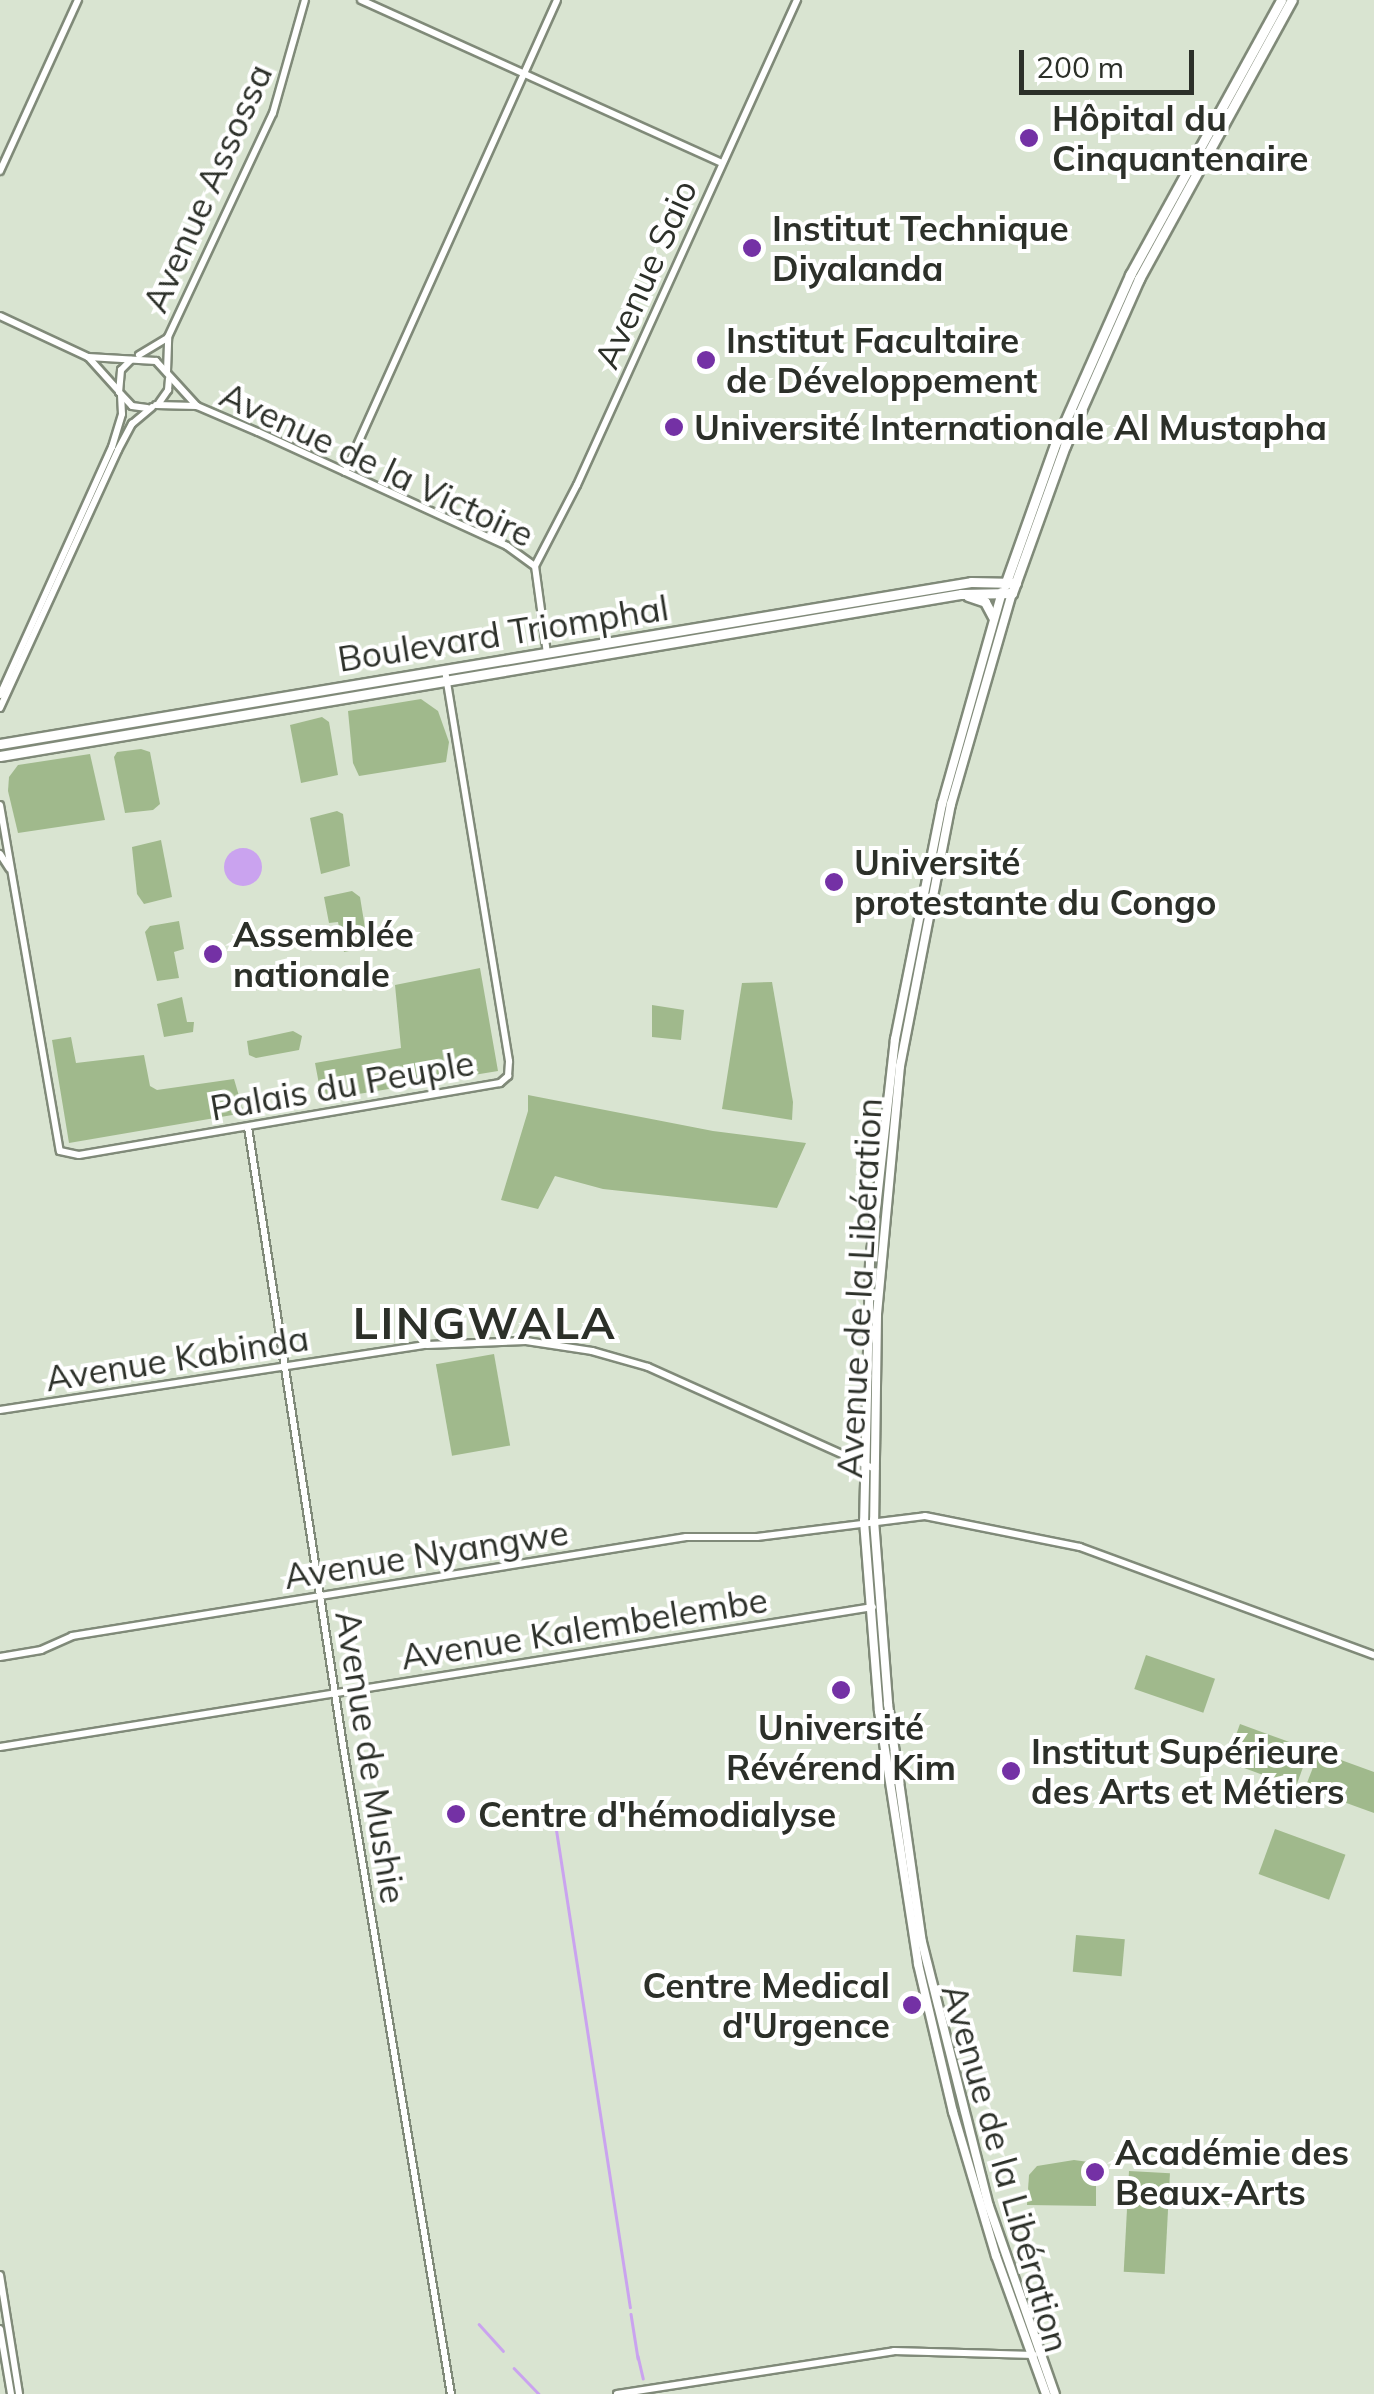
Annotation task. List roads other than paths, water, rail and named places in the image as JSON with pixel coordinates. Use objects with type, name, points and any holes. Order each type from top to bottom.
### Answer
[{"type":"highway","name":"Avenue de la Libération","points":[[1009,587],[1012,564],[1056,442],[1135,264],[1281,0]]},
{"type":"highway","name":"Avenue de la Libération","points":[[1009,587],[1139,279],[1292,0]]},
{"type":"highway","points":[[972,582],[992,578],[1012,564]]},
{"type":"highway","name":"Boulevard Triomphal","points":[[0,744],[972,582],[1009,587]]},
{"type":"highway","name":"Boulevard Triomphal","points":[[0,756],[1009,587]]},
{"type":"highway","points":[[960,594],[984,602],[993,617]]},
{"type":"main road","name":"Avenue de la Libération","points":[[1009,587],[993,617],[942,804],[895,1039],[870,1262],[864,1464],[883,1744],[918,1964],[958,2129],[1046,2394]]},
{"type":"main road","name":"Avenue de la Libération","points":[[869,1520],[875,1469],[879,1283],[900,1066],[947,821],[1009,587]]},
{"type":"main road","name":"Avenue de la Libération","points":[[1036,2355],[1055,2394]]},
{"type":"street","points":[[0,171],[78,0]]},
{"type":"street","name":"Avenue Assossa","points":[[168,337],[273,113],[305,0]]},
{"type":"street","points":[[360,0],[722,163]]},
{"type":"street","points":[[345,472],[557,0]]},
{"type":"street","name":"Avenue Saio","points":[[535,566],[797,0]]},
{"type":"street","points":[[0,316],[88,357],[149,358],[196,406]]},
{"type":"street","points":[[115,449],[120,426],[120,370],[168,337]]},
{"type":"street","points":[[0,695],[115,449],[132,424],[165,396],[168,337]]},
{"type":"street","points":[[88,357],[132,406],[196,406]]},
{"type":"street","name":"Avenue de la Victoire","points":[[196,406],[514,550],[535,566]]},
{"type":"street","points":[[535,566],[549,665]]},
{"type":"street","name":"Palais du Peuple","points":[[0,806],[60,1151],[79,1155],[500,1083],[508,1076],[504,1024],[445,670]]},
{"type":"street","points":[[0,708],[6,680]]},
{"type":"street","points":[[0,833],[4,824]]},
{"type":"street","name":"Palais du Peuple","points":[[0,854],[10,869]]},
{"type":"street","points":[[0,877],[12,884]]},
{"type":"street","name":"Avenue de Mushie","points":[[248,1126],[320,1596],[451,2394]]},
{"type":"street","name":"Avenue Kabinda","points":[[0,1410],[470,1341],[568,1347],[620,1358],[693,1384],[875,1469]]},
{"type":"street","name":"Avenue Nyangwe","points":[[0,1657],[41,1650],[72,1636],[686,1537],[758,1537],[869,1520],[946,1518],[1027,1539],[1073,1546],[1374,1655]]},
{"type":"street","name":"Avenue Kalembelembe","points":[[0,1747],[874,1607]]},
{"type":"street","points":[[0,2275],[19,2394]]},
{"type":"street","points":[[0,2329],[10,2394]]},
{"type":"street","points":[[617,2394],[894,2351],[1036,2355]]},
{"type":"waterway","points":[[554,1814],[630,2307]]},
{"type":"waterway","points":[[631,2314],[638,2358]]},
{"type":"waterway","points":[[479,2324],[503,2351]]},
{"type":"waterway","points":[[638,2356],[643,2378]]},
{"type":"waterway","points":[[514,2368],[539,2394]]},
{"type":"place","name":"Hôpital du Cinquantenaire","points":[[1029,138]]},
{"type":"place","name":"Institut Technique Diyalanda","points":[[752,248]]},
{"type":"place","name":"Institut Facultaire de Développement","points":[[706,360]]},
{"type":"place","name":"Université Internationale Al Mustapha","points":[[674,427]]},
{"type":"place","name":"Université protestante du Congo","points":[[834,882]]},
{"type":"place","name":"Assemblée nationale","points":[[213,954]]},
{"type":"place","name":"Université Révérend Kim","points":[[841,1690]]},
{"type":"place","name":"Institut Supérieure des Arts et Métiers","points":[[1011,1771]]},
{"type":"place","name":"Centre d'hémodialyse","points":[[456,1814]]},
{"type":"place","name":"Centre Medical d'Urgence","points":[[912,2005]]},
{"type":"place","name":"Académie des Beaux-Arts","points":[[1095,2172]]},
{"type":"district","name":"LINGWALA","points":[[485,1323]]}]
